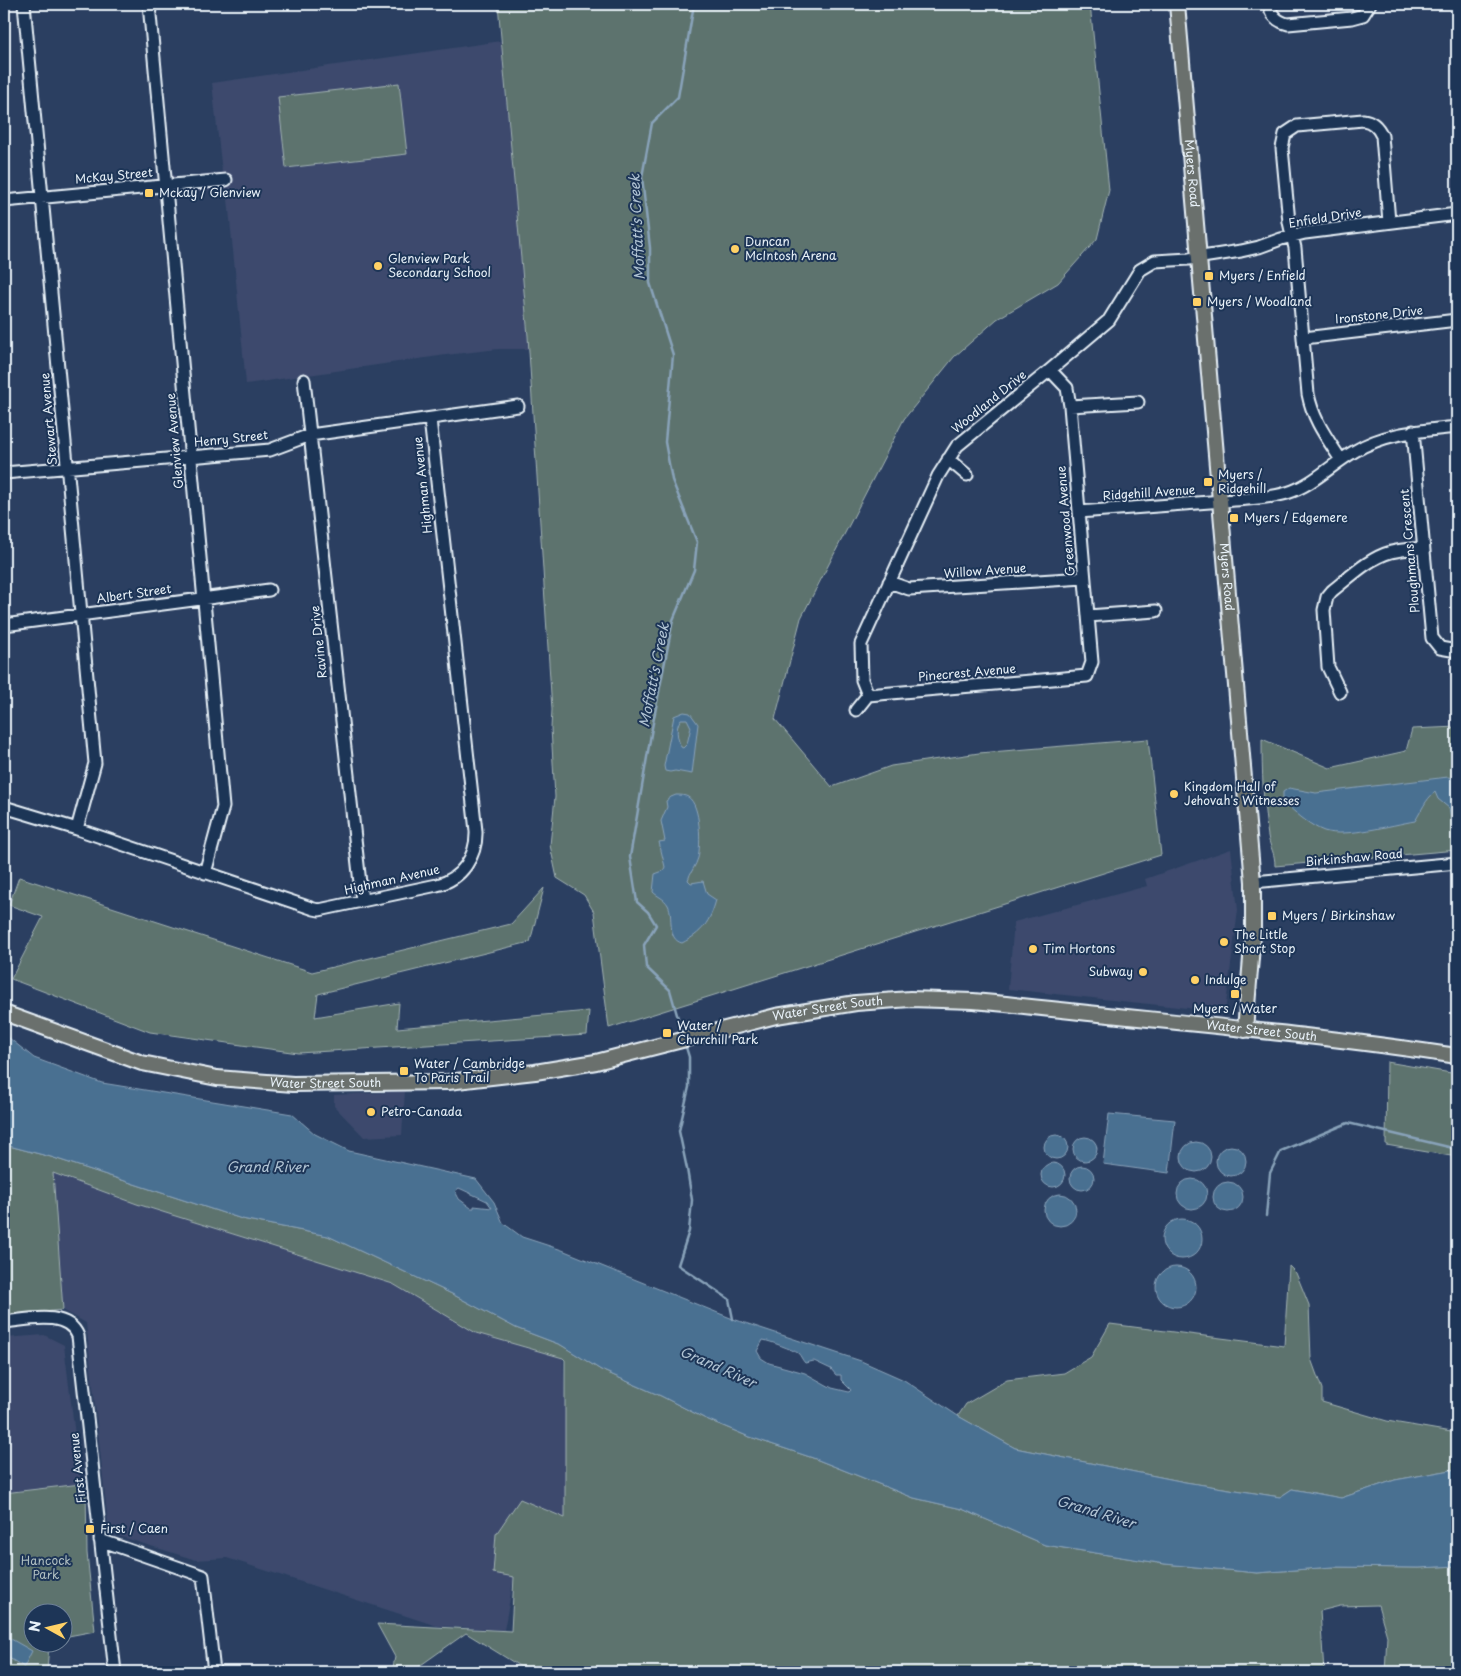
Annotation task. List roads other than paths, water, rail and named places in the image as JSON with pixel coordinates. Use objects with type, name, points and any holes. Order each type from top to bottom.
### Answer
[{"type":"main road","name":"Myers Road","points":[[1177,4],[1253,882],[1253,934],[1245,1030]]},
{"type":"main road","name":"Water Street South","points":[[4,1014],[142,1063],[217,1078],[293,1084],[448,1082],[535,1072],[596,1062],[776,1016],[856,1003],[910,999],[1006,1004],[1245,1030],[1457,1056]]},
{"type":"street","name":"Stewart Avenue","points":[[24,4],[95,763],[77,829]]},
{"type":"street","name":"Glenview Avenue","points":[[149,4],[222,807],[206,873]]},
{"type":"street","points":[[1269,4],[1270,12],[1273,16],[1282,23],[1288,24],[1352,18],[1363,15],[1370,4]]},
{"type":"street","points":[[1341,460],[1323,432],[1311,406],[1295,248],[1289,222],[1282,143],[1285,134],[1297,126],[1362,120],[1376,126],[1382,136],[1389,222]]},
{"type":"street","name":"McKay Street","points":[[4,200],[226,180]]},
{"type":"street","name":"Enfield Drive","points":[[1199,257],[1251,250],[1292,236],[1457,214]]},
{"type":"street","name":"Woodland Drive","points":[[868,695],[862,680],[861,644],[938,476],[957,446],[1109,320],[1140,270],[1155,261],[1199,257]]},
{"type":"street","name":"Ironstone Drive","points":[[1304,338],[1457,320]]},
{"type":"street","name":"Greenwood Avenue","points":[[1050,370],[1067,388],[1070,406],[1092,662],[1087,676]]},
{"type":"street","name":"Ravine Drive","points":[[304,380],[362,901]]},
{"type":"street","points":[[1070,406],[1138,402]]},
{"type":"street","name":"Henry Street","points":[[4,473],[270,450],[310,434],[518,406]]},
{"type":"street","name":"Highman Avenue","points":[[4,807],[77,829],[319,910],[437,886],[448,882],[459,874],[472,855],[476,843],[430,419]]},
{"type":"street","name":"Ridgehill Avenue","points":[[1079,512],[1221,501],[1289,492],[1316,479],[1341,460],[1376,440],[1390,435],[1413,431],[1457,427]]},
{"type":"street","name":"Ploughmans Crescent","points":[[1413,431],[1432,638],[1440,648],[1457,651]]},
{"type":"street","points":[[948,459],[967,475]]},
{"type":"street","points":[[1340,692],[1328,667],[1324,610],[1327,597],[1332,591],[1380,556],[1393,551],[1423,548]]},
{"type":"street","name":"Willow Avenue","points":[[889,582],[909,590],[1084,578]]},
{"type":"street","name":"Albert Street","points":[[4,626],[269,590]]},
{"type":"street","points":[[1088,616],[1156,611]]},
{"type":"street","name":"Pinecrest Avenue","points":[[868,695],[1087,676]]},
{"type":"street","points":[[856,710],[868,695]]},
{"type":"street","name":"Birkinshaw Road","points":[[1253,882],[1457,863]]},
{"type":"street","name":"First Avenue","points":[[4,1322],[50,1319],[69,1323],[76,1330],[78,1336],[115,1672]]},
{"type":"street","points":[[100,1540],[203,1576],[214,1672]]},
{"type":"water","points":[[684,712],[690,713],[698,724],[692,774],[665,771],[664,766],[674,716]],"holes":[[[681,719],[687,719],[691,727],[687,744],[683,748],[678,740],[677,729]]]},
{"type":"water","points":[[1448,777],[1457,779],[1457,825],[1451,820],[1449,808],[1438,799],[1435,792],[1426,802],[1415,821],[1344,833],[1324,831],[1313,826],[1283,801],[1283,792],[1289,788],[1316,793]]},
{"type":"water","points":[[676,795],[687,796],[692,801],[698,816],[700,844],[698,858],[688,880],[691,883],[703,881],[707,894],[716,900],[708,921],[700,931],[682,943],[677,941],[672,932],[668,905],[653,892],[655,874],[663,871],[665,867],[659,842],[665,841],[661,821],[667,807],[666,801]]},
{"type":"water","name":"Grand River","points":[[4,1034],[34,1058],[102,1083],[292,1114],[315,1134],[349,1151],[476,1179],[494,1202],[503,1223],[522,1237],[562,1250],[733,1319],[861,1361],[904,1380],[958,1416],[1015,1448],[1185,1482],[1280,1497],[1292,1489],[1341,1498],[1395,1480],[1457,1469],[1457,1566],[1419,1568],[1332,1567],[1257,1573],[1165,1564],[1045,1545],[962,1509],[914,1498],[813,1458],[747,1436],[704,1418],[661,1396],[601,1370],[561,1345],[516,1328],[452,1294],[328,1236],[242,1219],[4,1143]],"holes":[[[459,1188],[487,1201],[492,1208],[474,1206],[474,1208],[471,1208],[459,1199],[455,1191]],[[763,1340],[798,1353],[805,1363],[814,1361],[831,1369],[836,1375],[841,1375],[841,1380],[851,1390],[849,1392],[832,1388],[805,1373],[769,1363],[761,1358],[757,1351]]]},
{"type":"water","points":[[1109,1114],[1175,1120],[1169,1173],[1103,1164]]},
{"type":"water","points":[[1056,1135],[1061,1136],[1067,1142],[1067,1152],[1061,1158],[1056,1159],[1051,1158],[1045,1152],[1044,1147],[1045,1142],[1051,1136]]},
{"type":"water","points":[[1085,1137],[1094,1140],[1097,1149],[1094,1158],[1085,1161],[1076,1158],[1073,1149],[1076,1140]]},
{"type":"water","points":[[1196,1142],[1207,1146],[1211,1157],[1207,1168],[1196,1172],[1185,1168],[1181,1157],[1185,1146]]},
{"type":"water","points":[[1231,1146],[1241,1151],[1246,1161],[1241,1171],[1231,1176],[1221,1171],[1216,1161],[1221,1151]]},
{"type":"water","points":[[1053,1163],[1062,1166],[1065,1175],[1062,1184],[1053,1187],[1044,1184],[1041,1175],[1044,1166]]},
{"type":"water","points":[[1082,1166],[1091,1169],[1094,1178],[1091,1187],[1082,1190],[1073,1187],[1070,1178],[1073,1169]]},
{"type":"water","points":[[1192,1179],[1203,1183],[1207,1194],[1203,1205],[1192,1209],[1181,1205],[1177,1194],[1181,1183]]},
{"type":"water","points":[[1228,1182],[1239,1186],[1243,1197],[1239,1208],[1228,1212],[1217,1208],[1213,1197],[1217,1186]]},
{"type":"water","points":[[1060,1194],[1071,1199],[1076,1210],[1071,1221],[1060,1226],[1049,1221],[1044,1210],[1049,1199]]},
{"type":"water","points":[[1186,1219],[1193,1222],[1199,1228],[1202,1239],[1201,1247],[1193,1256],[1186,1259],[1178,1259],[1171,1256],[1163,1247],[1162,1235],[1165,1228],[1174,1220]]},
{"type":"water","points":[[1176,1267],[1190,1273],[1196,1287],[1190,1301],[1176,1307],[1162,1301],[1156,1287],[1162,1273]]},
{"type":"water","points":[[4,1635],[22,1645],[22,1654],[30,1654],[24,1667],[4,1655]]},
{"type":"waterway","name":"Moffatt's Creek","points":[[683,1036],[670,990],[646,967],[644,945],[656,925],[648,912],[637,902],[630,857],[673,620],[694,570],[697,542],[672,480],[665,442],[673,355],[650,283],[650,248],[642,177],[652,123],[678,97],[694,4]]},
{"type":"waterway","name":"Moffatt's Creek","points":[[685,1044],[689,1057],[689,1087],[679,1131],[692,1200],[689,1231],[678,1265],[729,1299],[733,1319]]},
{"type":"waterway","points":[[1266,1216],[1270,1173],[1281,1151],[1348,1123],[1457,1149]]},
{"type":"place","name":"Mckay / Glenview","points":[[149,193]]},
{"type":"place","name":"Duncan McIntosh Arena","points":[[735,249]]},
{"type":"place","name":"Glenview Park Secondary School","points":[[378,266]]},
{"type":"place","name":"Myers / Enfield","points":[[1209,276]]},
{"type":"place","name":"Myers / Woodland","points":[[1197,302]]},
{"type":"place","name":"Myers / Ridgehill","points":[[1208,482]]},
{"type":"place","name":"Myers / Edgemere","points":[[1234,518]]},
{"type":"place","name":"Kingdom Hall of Jehovah's Witnesses","points":[[1174,794]]},
{"type":"place","name":"Myers / Birkinshaw","points":[[1272,916]]},
{"type":"place","name":"The Little Short Stop","points":[[1224,942]]},
{"type":"place","name":"Tim Hortons","points":[[1033,949]]},
{"type":"place","name":"Subway","points":[[1143,972]]},
{"type":"place","name":"Indulge","points":[[1195,980]]},
{"type":"place","name":"Myers / Water","points":[[1235,994]]},
{"type":"place","name":"Water / Churchill Park","points":[[667,1033]]},
{"type":"place","name":"Water / Cambridge To Paris Trail","points":[[404,1071]]},
{"type":"place","name":"Petro-Canada","points":[[371,1112]]},
{"type":"place","name":"First / Caen","points":[[90,1529]]},
{"type":"park label","name":"Hancock Park","points":[[46,1568]]}]
